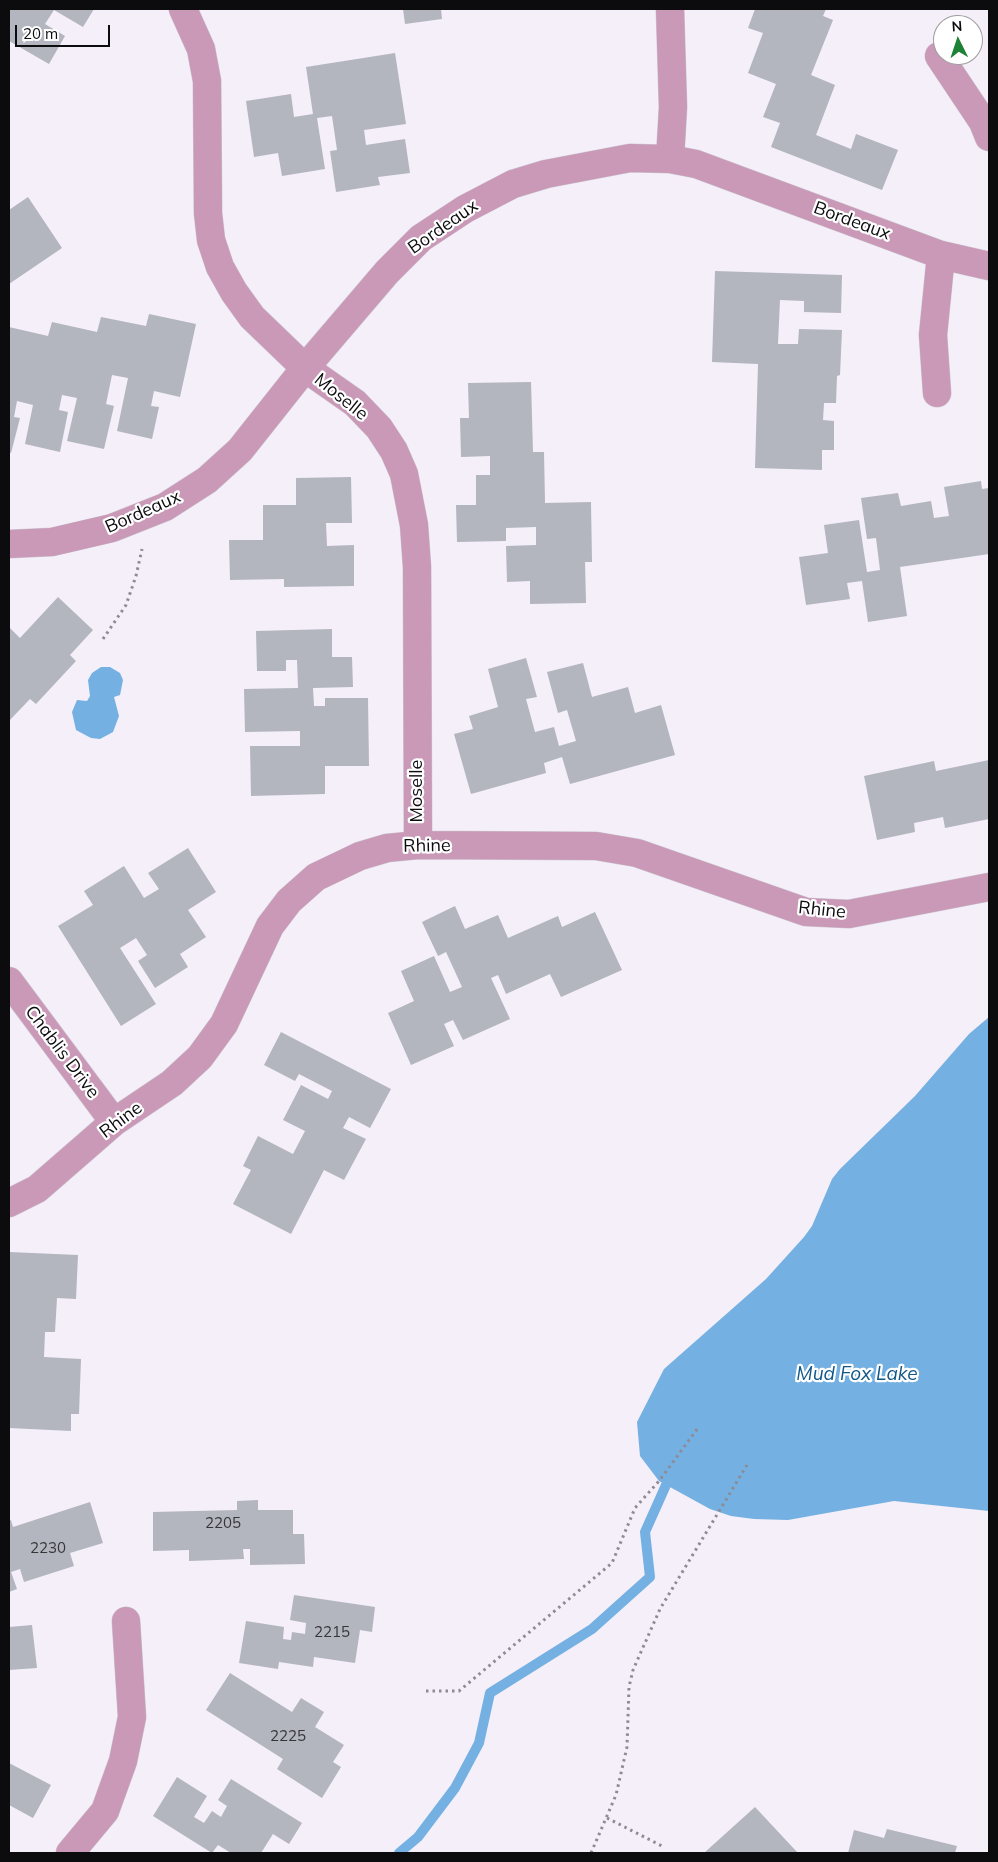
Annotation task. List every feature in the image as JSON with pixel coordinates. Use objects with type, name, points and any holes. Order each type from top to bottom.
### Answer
[{"type":"street","name":"Moselle","points":[[183,9],[201,50],[207,82],[208,213],[212,240],[220,267],[234,292],[252,316],[305,368],[355,404],[379,428],[394,451],[409,495],[417,567],[418,845]]},
{"type":"street","points":[[670,9],[673,107],[670,159]]},
{"type":"street","points":[[945,65],[983,122],[989,138]]},
{"type":"street","name":"Bordeaux","points":[[9,544],[52,542],[86,536],[165,507],[207,480],[240,450],[305,368],[387,272],[421,238],[465,209],[513,184],[546,174],[630,158],[670,159],[696,164],[723,173],[941,255],[988,259]]},
{"type":"street","points":[[937,393],[933,335],[941,255]]},
{"type":"street","name":"Rhine","points":[[9,1203],[37,1189],[114,1122],[172,1083],[200,1057],[224,1024],[270,926],[289,901],[316,877],[360,856],[387,848],[418,845],[604,848],[637,853],[806,912],[849,914],[989,887]]},
{"type":"street","name":"Chablis Drive","points":[[9,982],[114,1122]]},
{"type":"street","points":[[70,1853],[105,1811],[123,1761],[132,1717],[126,1621]]},
{"type":"path","points":[[103,639],[126,605],[142,553],[142,545]]},
{"type":"path","points":[[426,1691],[459,1691],[612,1563],[635,1508],[659,1481],[698,1428]]},
{"type":"path","points":[[591,1853],[616,1795],[627,1747],[629,1687],[633,1670],[660,1609],[747,1465]]},
{"type":"path","points":[[607,1818],[662,1846]]},
{"type":"water","points":[[101,667],[110,667],[120,673],[123,680],[120,695],[114,697],[119,716],[113,732],[100,739],[91,738],[76,730],[72,712],[77,700],[87,701],[90,696],[88,680],[92,673]]},
{"type":"water","name":"Mud Fox Lake","points":[[989,1017],[989,1511],[894,1501],[788,1520],[754,1519],[731,1516],[710,1509],[659,1481],[640,1456],[637,1422],[664,1369],[766,1279],[812,1226],[832,1179],[840,1169],[915,1096],[969,1034]]},
{"type":"building","points":[[9,9],[94,9],[83,27],[54,10],[45,24],[65,36],[49,64],[9,41]]},
{"type":"building","points":[[403,9],[441,9],[442,19],[405,24]]},
{"type":"building","points":[[755,9],[826,9],[823,16],[833,20],[811,75],[835,85],[816,135],[851,149],[856,134],[898,150],[882,190],[771,147],[780,123],[763,117],[776,84],[748,73],[763,33],[748,28]]},
{"type":"building","points":[[395,53],[406,124],[364,130],[366,145],[405,139],[410,173],[378,177],[380,185],[336,192],[330,151],[337,150],[332,116],[317,118],[325,169],[282,176],[278,153],[254,157],[246,101],[291,94],[294,117],[313,114],[306,67]]},
{"type":"building","points":[[28,197],[62,248],[9,284],[9,210]]},
{"type":"building","points":[[715,271],[842,275],[841,313],[804,312],[804,301],[780,300],[778,344],[798,344],[799,329],[842,330],[840,375],[837,376],[836,403],[824,403],[823,420],[834,421],[834,450],[822,450],[822,470],[755,468],[758,364],[712,362]]},
{"type":"building","points":[[149,314],[196,324],[180,397],[154,391],[151,406],[159,407],[152,439],[117,431],[128,378],[112,375],[106,404],[114,406],[104,449],[67,441],[77,398],[62,395],[59,410],[68,412],[60,452],[25,444],[33,405],[17,401],[14,417],[20,418],[11,453],[9,452],[9,327],[48,336],[52,322],[97,332],[101,317],[146,326]]},
{"type":"building","points":[[531,382],[533,452],[544,452],[545,503],[591,502],[592,562],[585,562],[586,603],[530,604],[530,581],[507,582],[506,546],[536,545],[536,527],[506,528],[506,541],[457,542],[456,505],[476,505],[476,475],[490,475],[490,456],[461,457],[460,418],[469,418],[468,383]]},
{"type":"building","points":[[351,477],[352,523],[326,523],[327,546],[354,545],[354,586],[284,587],[284,579],[230,580],[229,540],[263,540],[263,505],[296,505],[296,478]]},
{"type":"building","points":[[981,481],[982,489],[989,488],[989,554],[900,567],[907,616],[868,622],[862,581],[847,583],[850,599],[806,605],[799,557],[828,553],[824,525],[859,520],[867,572],[880,570],[876,538],[867,539],[861,498],[898,493],[901,506],[931,501],[934,518],[949,516],[944,487]]},
{"type":"building","points":[[58,597],[93,630],[70,655],[76,661],[36,704],[30,699],[9,721],[9,627],[20,638]]},
{"type":"building","points":[[332,629],[332,657],[352,657],[353,687],[313,688],[314,706],[325,706],[325,698],[368,698],[369,766],[325,766],[325,794],[251,796],[250,746],[300,746],[300,731],[245,732],[244,689],[298,688],[297,660],[286,660],[286,671],[257,671],[256,631]]},
{"type":"building","points":[[526,658],[537,697],[526,699],[535,732],[554,727],[559,746],[576,741],[567,710],[558,713],[547,672],[583,663],[592,697],[628,687],[635,713],[661,705],[675,755],[570,784],[562,757],[544,763],[546,773],[471,794],[454,734],[473,729],[469,716],[498,707],[488,669]]},
{"type":"building","points":[[989,760],[989,819],[945,828],[943,817],[914,823],[915,832],[877,840],[864,776],[934,761],[936,771]]},
{"type":"building","points":[[188,848],[216,892],[188,910],[206,937],[180,954],[188,967],[155,988],[138,961],[147,955],[136,938],[120,948],[156,1004],[121,1026],[58,926],[93,905],[84,891],[124,866],[144,898],[159,889],[148,873]]},
{"type":"building","points":[[455,906],[465,929],[498,915],[508,938],[558,916],[562,927],[595,912],[622,970],[561,997],[550,974],[506,994],[498,975],[491,978],[510,1019],[463,1040],[453,1020],[444,1024],[454,1046],[411,1065],[388,1013],[414,1001],[401,971],[434,956],[450,992],[462,987],[446,952],[438,956],[422,922]]},
{"type":"building","points":[[281,1032],[391,1089],[370,1128],[349,1117],[343,1128],[366,1139],[344,1180],[324,1170],[291,1234],[233,1204],[251,1170],[243,1166],[258,1136],[293,1154],[305,1131],[283,1120],[301,1085],[328,1099],[332,1091],[299,1074],[295,1081],[264,1065]]},
{"type":"building","points":[[9,1252],[78,1255],[76,1299],[57,1298],[55,1332],[45,1332],[44,1357],[81,1359],[79,1414],[71,1414],[71,1431],[9,1428]]},
{"type":"building","points":[[258,1500],[258,1510],[293,1510],[293,1534],[304,1534],[305,1564],[250,1565],[250,1549],[243,1549],[244,1559],[189,1561],[189,1550],[153,1551],[153,1512],[237,1510],[237,1501]]},
{"type":"building","points":[[90,1502],[103,1543],[70,1553],[74,1566],[24,1582],[20,1569],[11,1572],[17,1589],[9,1592],[9,1521],[11,1520],[13,1527]]},
{"type":"building","points":[[294,1595],[375,1607],[372,1632],[360,1630],[355,1663],[314,1657],[313,1667],[279,1662],[278,1669],[239,1663],[246,1621],[284,1627],[283,1639],[291,1640],[292,1632],[305,1634],[306,1623],[290,1620]]},
{"type":"building","points":[[32,1625],[37,1668],[9,1670],[9,1627]]},
{"type":"building","points":[[230,1673],[292,1712],[301,1698],[324,1712],[315,1727],[344,1745],[333,1762],[341,1767],[322,1798],[277,1769],[283,1759],[206,1710]]},
{"type":"building","points":[[9,1763],[51,1785],[33,1818],[9,1805]]},
{"type":"building","points":[[177,1777],[207,1796],[194,1817],[204,1823],[212,1811],[221,1817],[227,1806],[218,1800],[231,1779],[302,1823],[289,1844],[273,1834],[261,1853],[231,1853],[218,1845],[212,1853],[153,1816]]},
{"type":"building","points":[[755,1807],[797,1852],[704,1853]]},
{"type":"building","points":[[887,1829],[957,1846],[955,1853],[848,1853],[854,1830],[884,1838]]},
{"type":"waterway","points":[[399,1853],[418,1837],[455,1788],[479,1743],[490,1693],[592,1629],[650,1577],[645,1532],[666,1485]]}]
